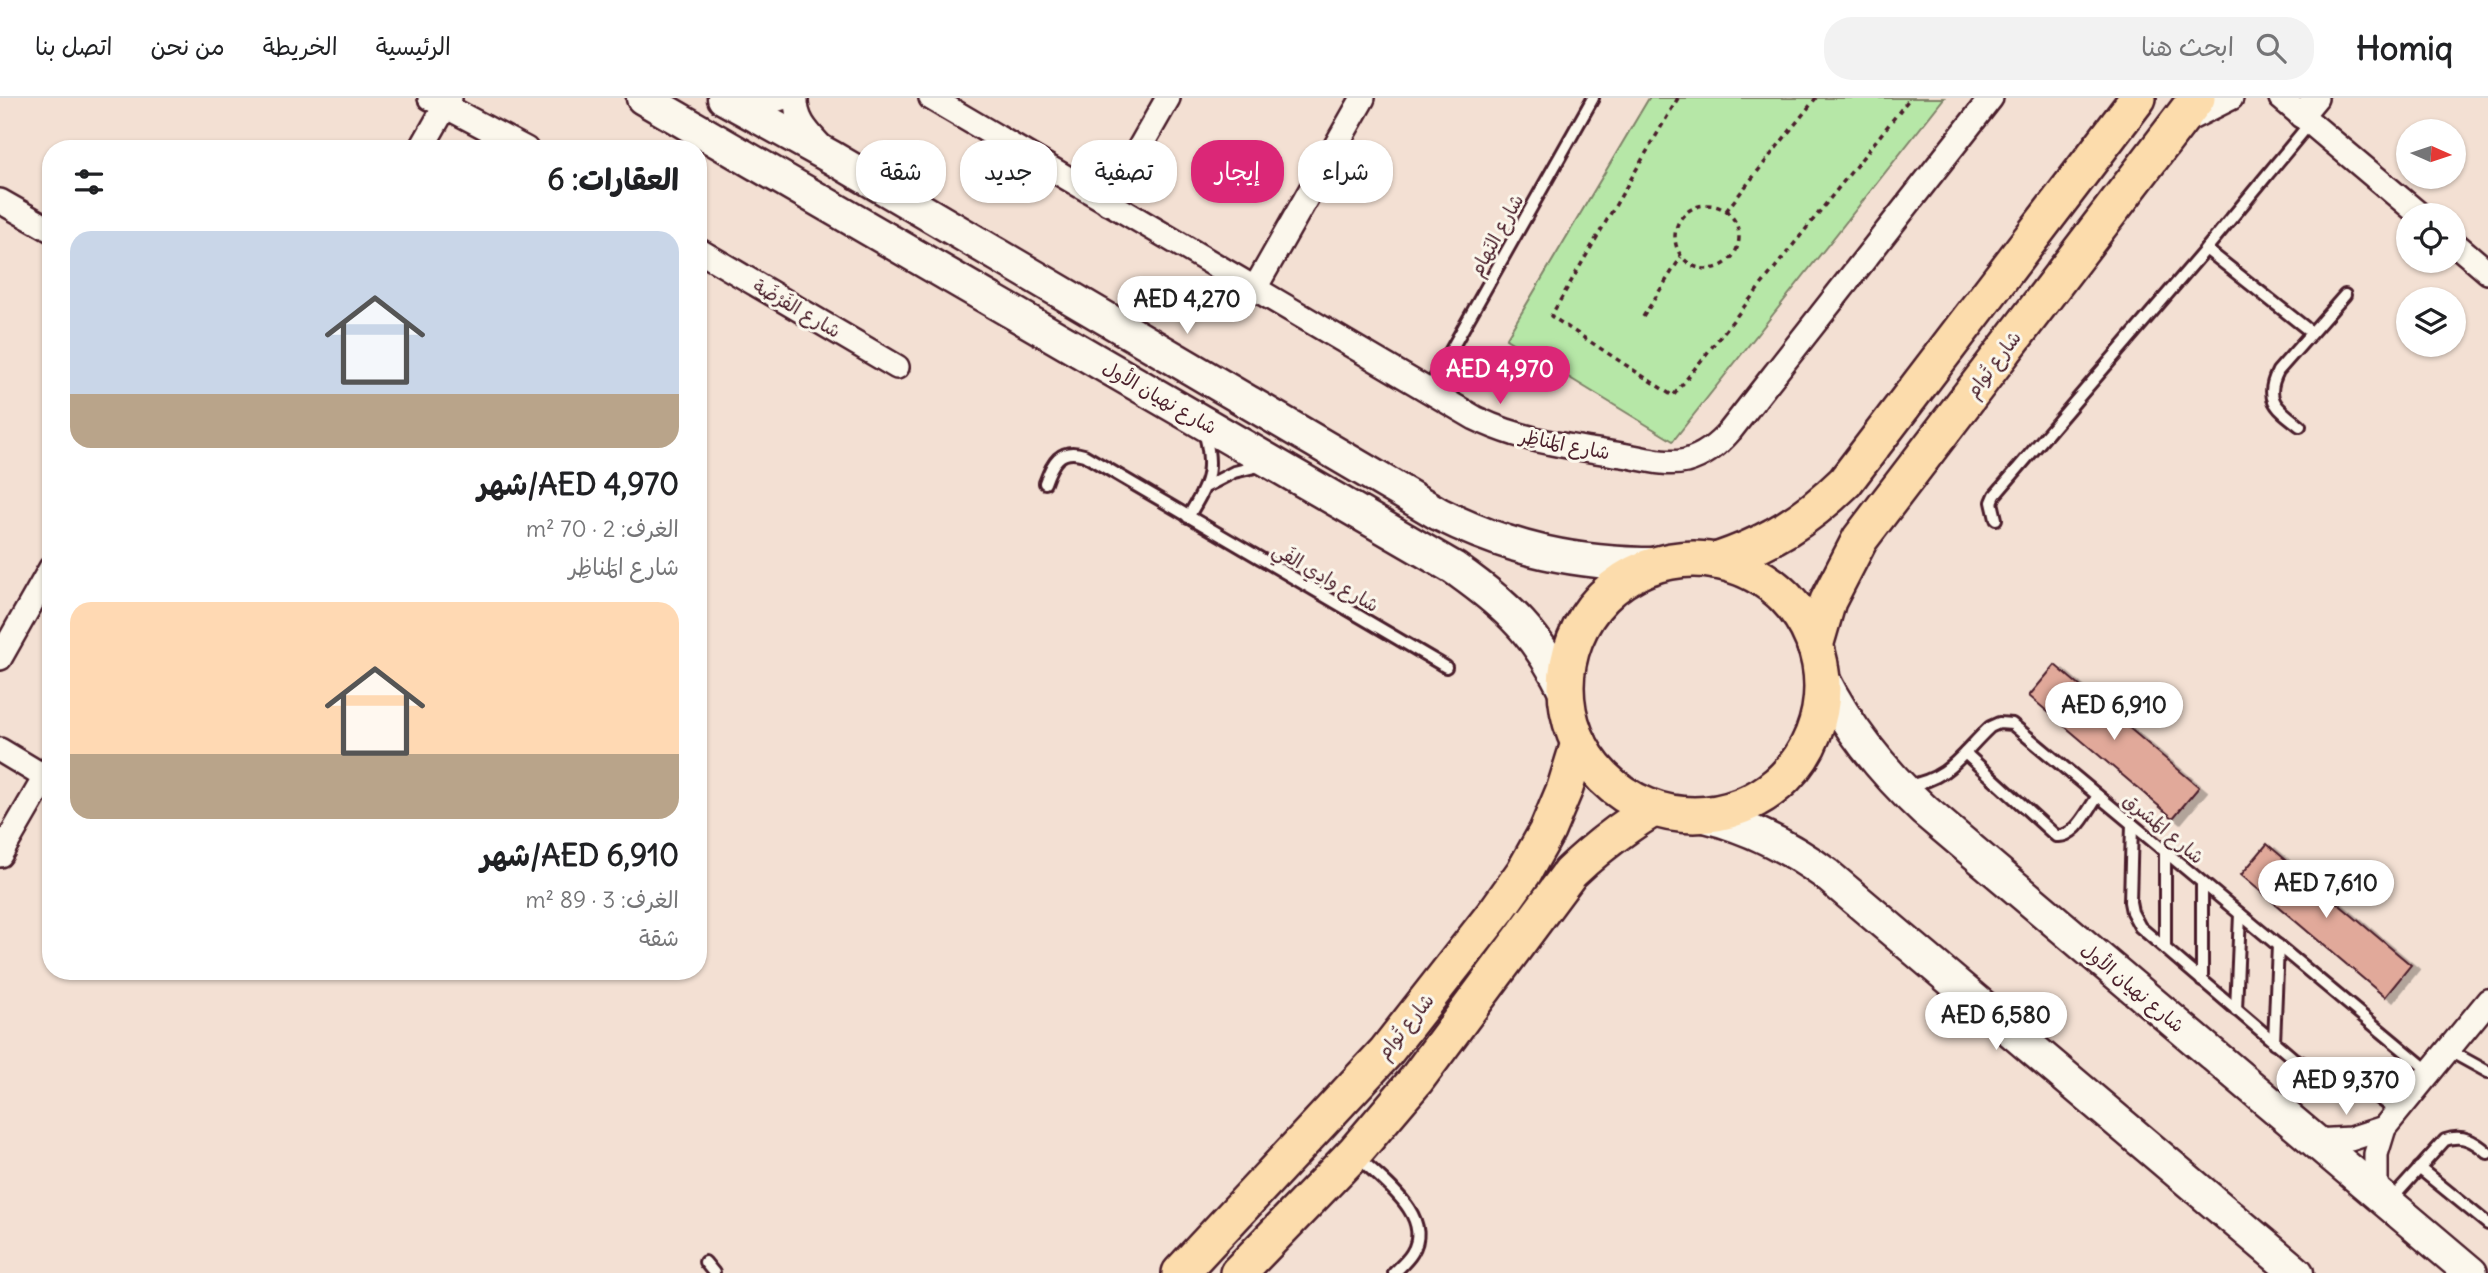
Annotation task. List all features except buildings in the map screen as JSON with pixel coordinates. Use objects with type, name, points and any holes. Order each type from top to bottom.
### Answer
[{"type":"main road","name":"شارع نهيان الأول","points":[[643,98],[1424,549],[1483,588],[1509,610],[1532,635],[1552,664],[1567,695]]},
{"type":"main road","name":"شارع نهيان الأول","points":[[724,98],[831,157],[1439,514],[1471,530],[1543,554],[1594,562],[1657,565]]},
{"type":"main road","points":[[1716,561],[1745,551],[1790,528],[1823,503],[1844,482],[2138,98]]},
{"type":"main road","name":"شارع تُوام","points":[[1716,561],[1677,560],[1637,572],[1619,583],[1589,614],[1571,653],[1567,695],[1569,712],[1579,743],[1592,765],[1609,783],[1630,798],[1672,814],[1701,815],[1735,809],[1757,799],[1777,785],[1793,768],[1807,747],[1816,725],[1821,701],[1818,662],[1828,601],[1860,539],[2197,98]]},
{"type":"main road","points":[[1716,561],[1753,573],[1784,596],[1802,620],[1818,662]]},
{"type":"main road","name":"شارع نهيان الأول","points":[[1818,662],[1850,726],[1872,757],[1900,787],[2471,1273]]},
{"type":"main road","name":"شارع تُوام","points":[[1180,1273],[1385,1053],[1497,910],[1524,872],[1547,831],[1565,788],[1579,743]]},
{"type":"main road","name":"شارع تُوام","points":[[1238,1273],[1354,1153],[1416,1080],[1570,873],[1595,849],[1653,809]]},
{"type":"main road","points":[[1701,815],[1767,837],[1826,874],[2297,1273]]},
{"type":"street","points":[[724,98],[761,104],[782,98]]},
{"type":"street","points":[[796,98],[801,123],[831,157]]},
{"type":"street","name":"شارع المَناظِر","points":[[931,98],[1071,181]]},
{"type":"street","points":[[1144,140],[1168,98]]},
{"type":"street","points":[[1255,288],[1363,98]]},
{"type":"street","name":"شارع المَناظِر","points":[[1108,203],[1494,427],[1533,440],[1673,463],[1711,450],[1730,431],[1991,98]]},
{"type":"street","points":[[2176,126],[2231,98]]},
{"type":"street","points":[[425,140],[442,101],[510,140]]},
{"type":"street","points":[[2294,106],[2406,203]]},
{"type":"street","points":[[0,201],[42,225]]},
{"type":"street","points":[[2466,253],[2488,272]]},
{"type":"street","name":"شارع الفَرْضَة","points":[[707,255],[897,367]]},
{"type":"street","points":[[0,658],[42,584]]},
{"type":"street","points":[[0,750],[42,769]]},
{"type":"street","points":[[0,855],[42,782]]},
{"type":"street","points":[[2384,1199],[2375,1168],[2379,1141],[2390,1120],[2488,1001]]},
{"type":"street","points":[[2315,1141],[2350,1139],[2390,1120]]},
{"type":"lane","name":"شارع النَهام","points":[[1429,389],[1593,98]]},
{"type":"lane","points":[[1996,519],[1992,502],[1995,495],[2206,249],[2294,106]]},
{"type":"lane","points":[[2206,249],[2311,332]]},
{"type":"lane","points":[[2300,426],[2273,402],[2272,382],[2278,371],[2345,295]]},
{"type":"lane","points":[[1188,517],[1207,486],[1209,459],[1200,420]]},
{"type":"lane","name":"شارع وادِي الفَي","points":[[1045,483],[1056,459],[1065,453],[1078,453],[1446,667]]},
{"type":"lane","points":[[1207,486],[1234,472],[1256,466],[1278,465]]},
{"type":"lane","name":"شارع المَشرِق","points":[[1900,787],[1941,776],[1990,727],[1999,723],[2012,724],[2430,1072]]},
{"type":"lane","points":[[1965,753],[2056,836],[2071,833],[2098,796]]},
{"type":"lane","points":[[2132,824],[2132,912],[2140,927],[2274,1043],[2303,1064],[2339,1069],[2390,1120]]},
{"type":"lane","points":[[2165,851],[2165,948]]},
{"type":"lane","points":[[2202,883],[2202,981]]},
{"type":"lane","points":[[2236,1010],[2240,914]]},
{"type":"lane","points":[[2274,1043],[2278,945]]},
{"type":"lane","points":[[2448,1050],[2488,1072]]},
{"type":"lane","points":[[2384,1199],[2419,1168],[2438,1146],[2453,1138],[2468,1139],[2488,1153]]},
{"type":"lane","points":[[1354,1153],[1408,1206],[1416,1220],[1416,1245],[1394,1273]]},
{"type":"lane","points":[[2419,1168],[2488,1224]]},
{"type":"lane","points":[[705,1262],[714,1273]]},
{"type":"path","points":[[1678,98],[1552,316],[1673,396],[1910,98]]},
{"type":"path","points":[[1726,211],[1816,98]]},
{"type":"path","points":[[1700,205],[1718,206],[1726,211],[1740,234],[1739,244],[1730,260],[1715,269],[1696,268],[1681,257],[1675,231],[1684,215],[1700,205]]},
{"type":"path","points":[[1643,317],[1681,257]]},
{"type":"green space","points":[[1649,98],[1944,98],[1673,441],[1506,339]]}]
